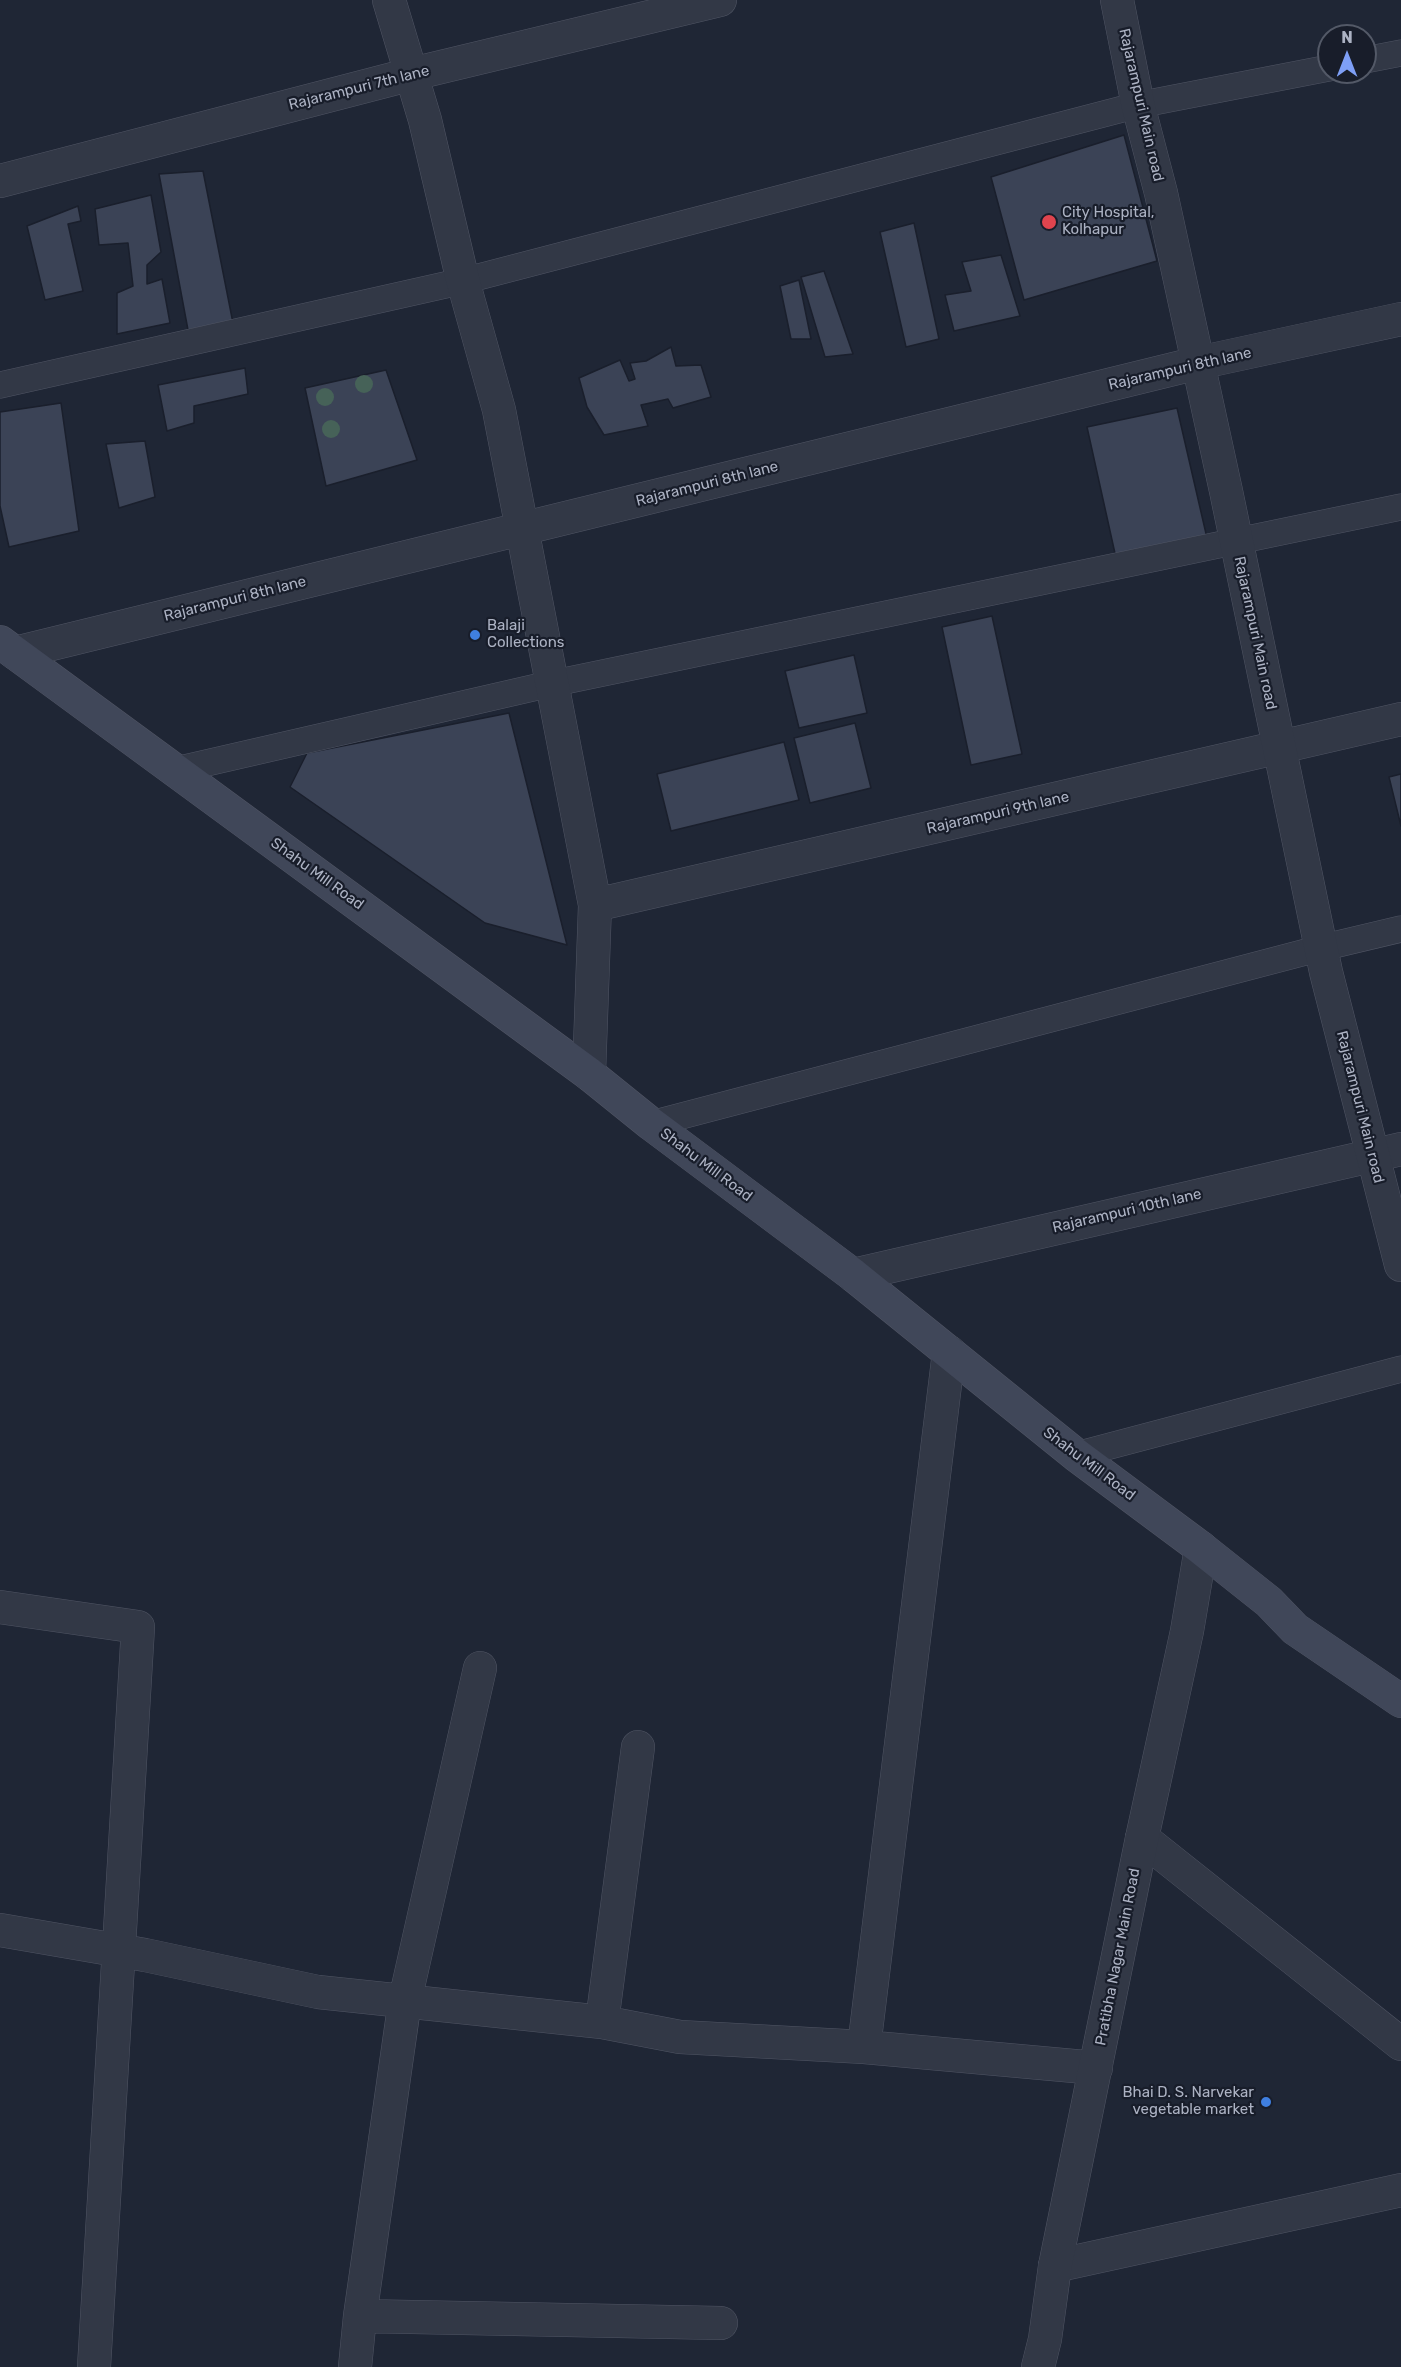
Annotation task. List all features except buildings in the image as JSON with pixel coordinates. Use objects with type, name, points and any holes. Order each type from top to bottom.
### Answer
[{"type":"main road","name":"Shahu Mill Road","points":[[7,647],[589,1074],[651,1124],[853,1275],[1076,1455],[1201,1548],[1269,1602],[1295,1629],[1401,1701]]},
{"type":"street","points":[[389,0],[412,74],[463,281],[499,410],[523,529],[550,684],[595,905],[589,1074]]},
{"type":"street","name":"Rajarampuri 7th lane","points":[[0,181],[412,74],[720,0]]},
{"type":"street","name":"Rajarampuri Main road","points":[[1117,0],[1137,105],[1161,193],[1198,363],[1321,948],[1387,1152],[1401,1264]]},
{"type":"street","name":"Rajarampuri 8th lane","points":[[7,647],[523,529],[1198,363],[1401,319]]},
{"type":"street","name":"Rajarampuri 9th lane","points":[[595,905],[1401,719]]},
{"type":"street","name":"Rajarampuri 10th lane","points":[[853,1275],[1387,1152]]},
{"type":"street","points":[[864,2047],[949,1352]]},
{"type":"street","name":"Pratibha Nagar Main Road","points":[[1038,2367],[1045,2339],[1055,2266],[1142,1838],[1187,1631],[1201,1548]]},
{"type":"street","points":[[0,1607],[138,1627],[94,2367]]},
{"type":"street","points":[[356,2367],[360,2316],[405,2000],[480,1668]]},
{"type":"street","points":[[602,2022],[638,1747]]},
{"type":"street","points":[[1142,1838],[1401,2044]]},
{"type":"street","points":[[0,1930],[120,1951],[318,1992],[602,2022],[680,2037],[864,2047],[1096,2068]]},
{"type":"street","points":[[1055,2266],[1401,2190]]},
{"type":"street","points":[[360,2316],[721,2323]]},
{"type":"lane","points":[[1377,58],[1401,53]]},
{"type":"lane","points":[[0,385],[463,281],[1137,105],[1317,70]]},
{"type":"lane","points":[[176,770],[550,684],[1401,507]]},
{"type":"lane","points":[[651,1124],[1401,929]]},
{"type":"lane","points":[[1076,1455],[1401,1369]]},
{"type":"place","name":"City Hospital, Kolhapur","points":[[1049,222]]},
{"type":"place","name":"Balaji Collections","points":[[475,635]]},
{"type":"place","name":"Bhai D. S. Narvekar vegetable market","points":[[1266,2102]]}]
